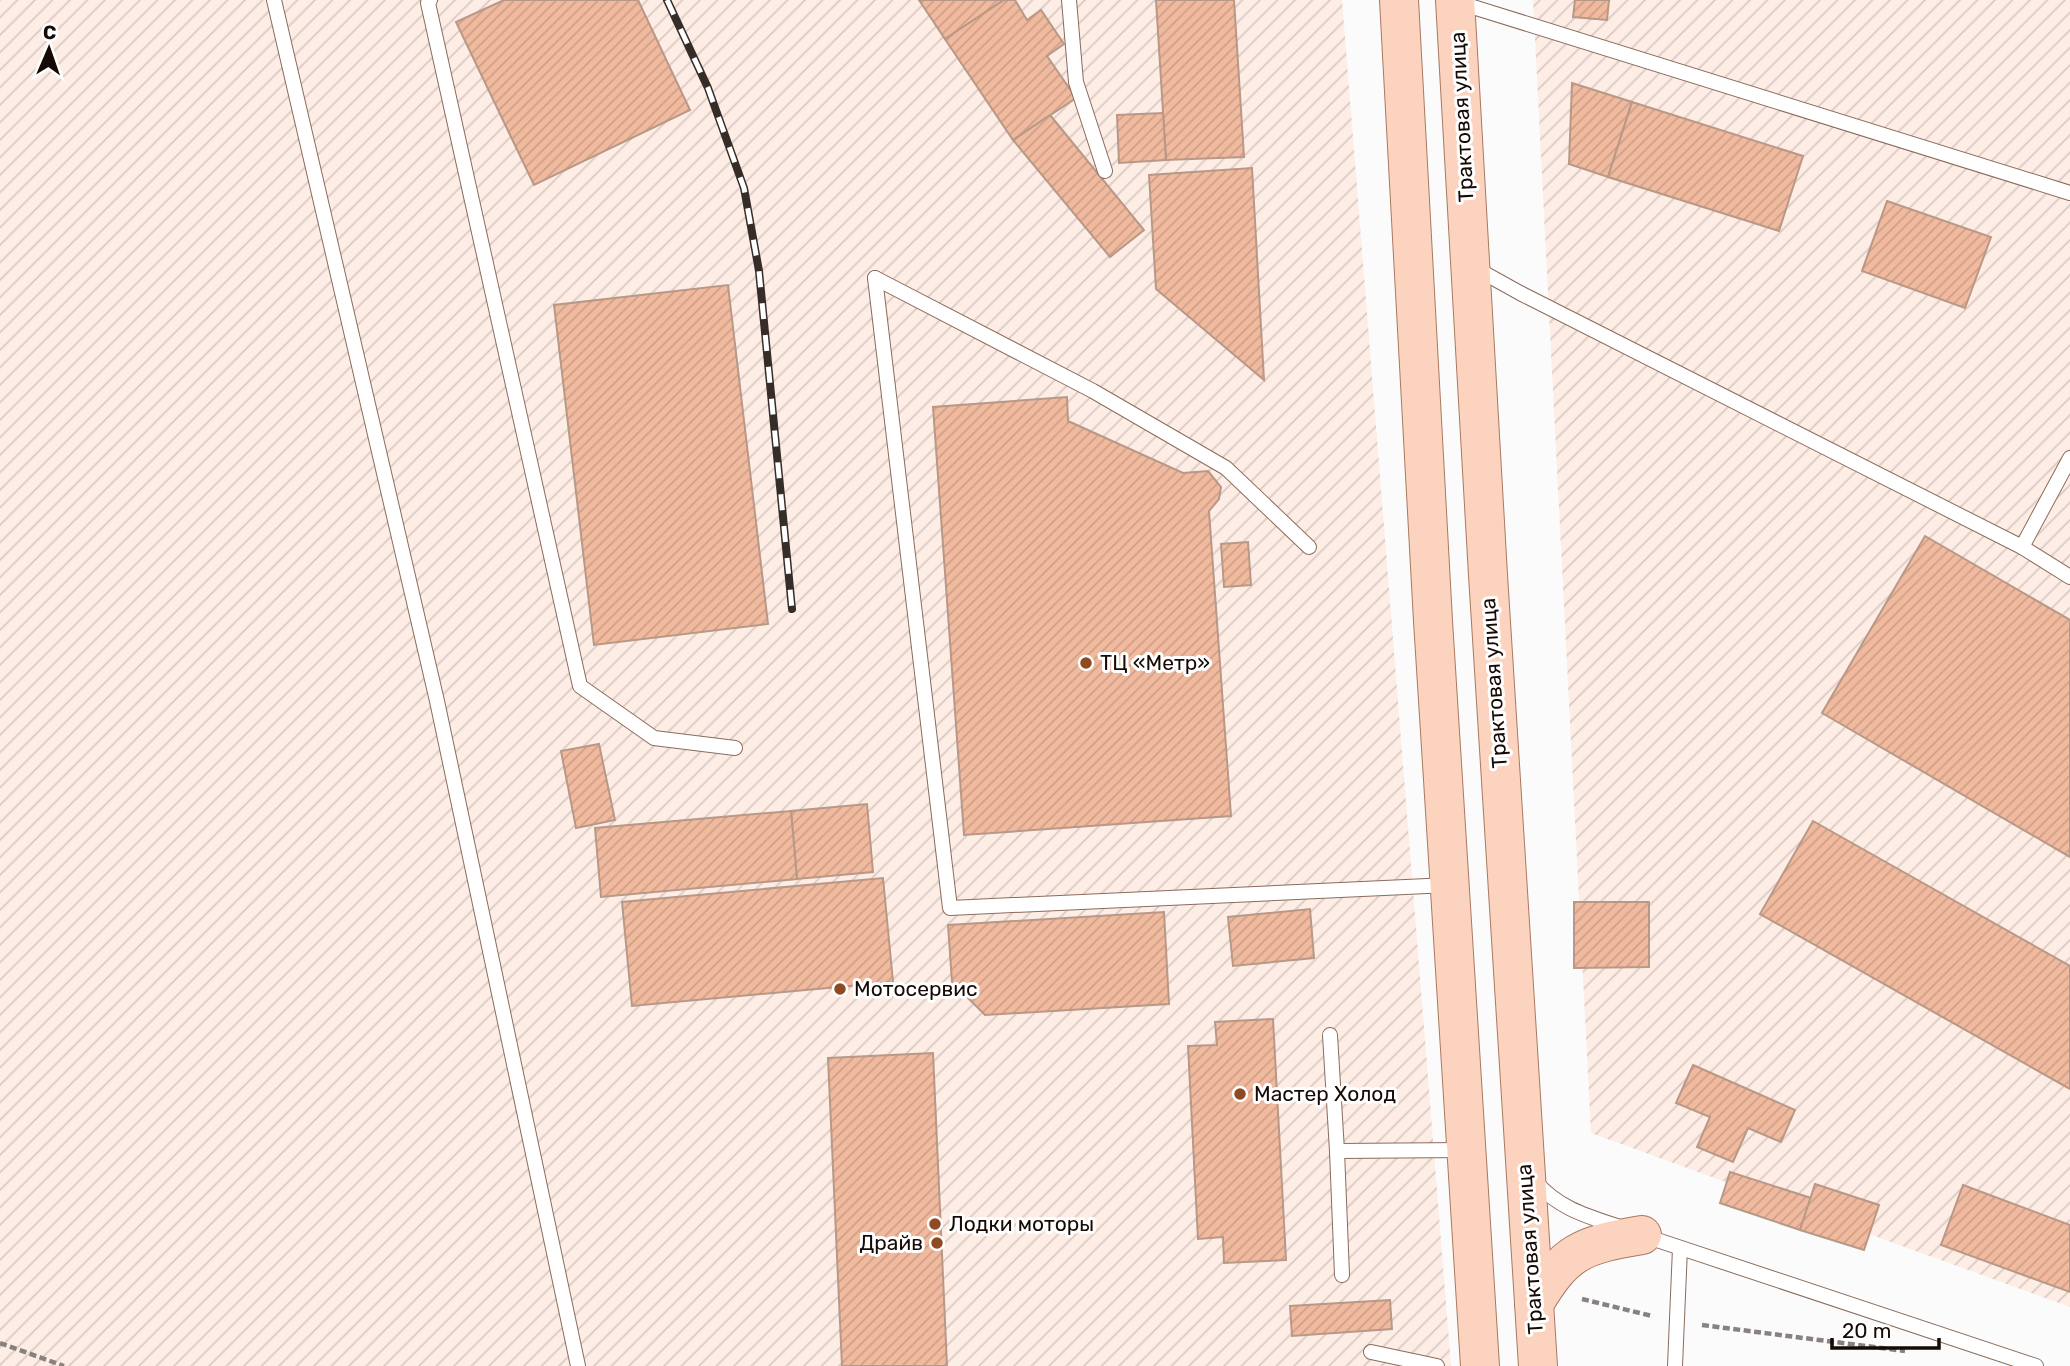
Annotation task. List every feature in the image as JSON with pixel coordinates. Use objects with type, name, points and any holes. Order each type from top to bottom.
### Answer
[{"type":"main road","points":[[1399,0],[1433,621],[1480,1366]]},
{"type":"main road","name":"Трактовая улица","points":[[1455,1],[1538,1366]]},
{"type":"main road","points":[[1534,1304],[1550,1277],[1573,1255],[1605,1241],[1642,1235]]},
{"type":"lane","points":[[274,0],[437,701],[578,1366]]},
{"type":"lane","points":[[430,0],[428,3],[580,686],[654,738],[735,748]]},
{"type":"lane","points":[[1069,0],[1076,82],[1105,172]]},
{"type":"lane","points":[[1455,1],[2070,193]]},
{"type":"lane","points":[[1471,266],[2022,547],[2070,577]]},
{"type":"lane","points":[[1309,547],[1226,468],[1093,391],[875,278],[950,908],[1451,885]]},
{"type":"lane","points":[[2022,547],[2070,458]]},
{"type":"lane","points":[[1330,1035],[1338,1151],[1342,1275]]},
{"type":"lane","points":[[1338,1151],[1466,1150]]},
{"type":"lane","points":[[1524,1165],[1547,1196],[1563,1206],[1680,1248],[2036,1366]]},
{"type":"lane","points":[[1675,1366],[1680,1248]]},
{"type":"lane","points":[[1371,1352],[1437,1366]]},
{"type":"path","points":[[1578,1298],[1676,1322],[1912,1353]]},
{"type":"path","points":[[0,1343],[64,1366]]},
{"type":"shaded area","points":[[0,0],[1342,0],[1451,1366],[0,1366]]},
{"type":"shaded area","points":[[1533,0],[2070,0],[2070,1307],[1591,1133]]},
{"type":"building","points":[[504,0],[638,0],[690,110],[534,185],[456,22]]},
{"type":"building","points":[[919,0],[1004,0],[945,39]]},
{"type":"building","points":[[1004,0],[1015,0],[1027,20],[1041,10],[1064,44],[1047,56],[1076,98],[1013,140],[945,39]]},
{"type":"building","points":[[1156,0],[1234,0],[1244,157],[1166,160]]},
{"type":"building","points":[[1575,0],[1609,0],[1607,20],[1573,17]]},
{"type":"building","points":[[1572,83],[1632,102],[1608,177],[1569,164]]},
{"type":"building","points":[[1632,102],[1803,156],[1779,231],[1608,177]]},
{"type":"building","points":[[1163,113],[1166,160],[1119,163],[1117,115]]},
{"type":"building","points":[[1050,115],[1144,230],[1110,257],[1013,140]]},
{"type":"building","points":[[1252,168],[1264,380],[1156,289],[1149,175]]},
{"type":"building","points":[[1887,201],[1991,237],[1965,308],[1862,271]]},
{"type":"building","points":[[728,285],[768,624],[594,645],[554,305]]},
{"type":"building","name":"ТЦ «Метр»","points":[[1067,397],[1068,421],[1183,473],[1208,471],[1221,487],[1219,499],[1209,511],[1231,816],[964,835],[933,407]]},
{"type":"building","points":[[1925,536],[2070,620],[2070,857],[1822,713]]},
{"type":"building","points":[[1248,542],[1251,585],[1224,587],[1221,544]]},
{"type":"building","points":[[599,744],[615,820],[576,828],[561,751]]},
{"type":"building","points":[[867,804],[873,872],[797,879],[791,811]]},
{"type":"building","points":[[791,811],[797,879],[601,897],[595,828]]},
{"type":"building","points":[[1813,821],[2070,966],[2070,1089],[1760,914]]},
{"type":"building","points":[[883,878],[893,982],[632,1006],[622,902]]},
{"type":"building","points":[[1574,902],[1649,902],[1649,967],[1574,968]]},
{"type":"building","points":[[1310,909],[1314,958],[1233,966],[1228,917]]},
{"type":"building","points":[[1164,912],[1169,1004],[985,1015],[952,982],[948,925]]},
{"type":"building","points":[[1273,1019],[1286,1260],[1224,1263],[1223,1237],[1198,1239],[1188,1046],[1217,1045],[1215,1022]]},
{"type":"building","points":[[933,1053],[947,1366],[842,1366],[828,1058]]},
{"type":"building","points":[[1693,1065],[1795,1110],[1781,1142],[1748,1128],[1733,1162],[1697,1147],[1710,1117],[1676,1103]]},
{"type":"building","points":[[1730,1172],[1811,1198],[1800,1230],[1720,1203]]},
{"type":"building","points":[[1815,1184],[1879,1205],[1864,1250],[1800,1230]]},
{"type":"building","points":[[1963,1185],[2070,1225],[2070,1292],[1941,1245]]},
{"type":"building","points":[[1390,1300],[1392,1329],[1292,1336],[1290,1306]]},
{"type":"railway","points":[[667,0],[708,88],[744,188],[759,271],[792,609]]},
{"type":"place","name":"ТЦ «Метр»","points":[[1086,663]]},
{"type":"place","name":"Мотосервис","points":[[840,989]]},
{"type":"place","name":"Мастер Холод","points":[[1240,1094]]},
{"type":"place","name":"Лодки моторы","points":[[935,1224]]},
{"type":"place","name":"Драйв","points":[[937,1243]]}]
